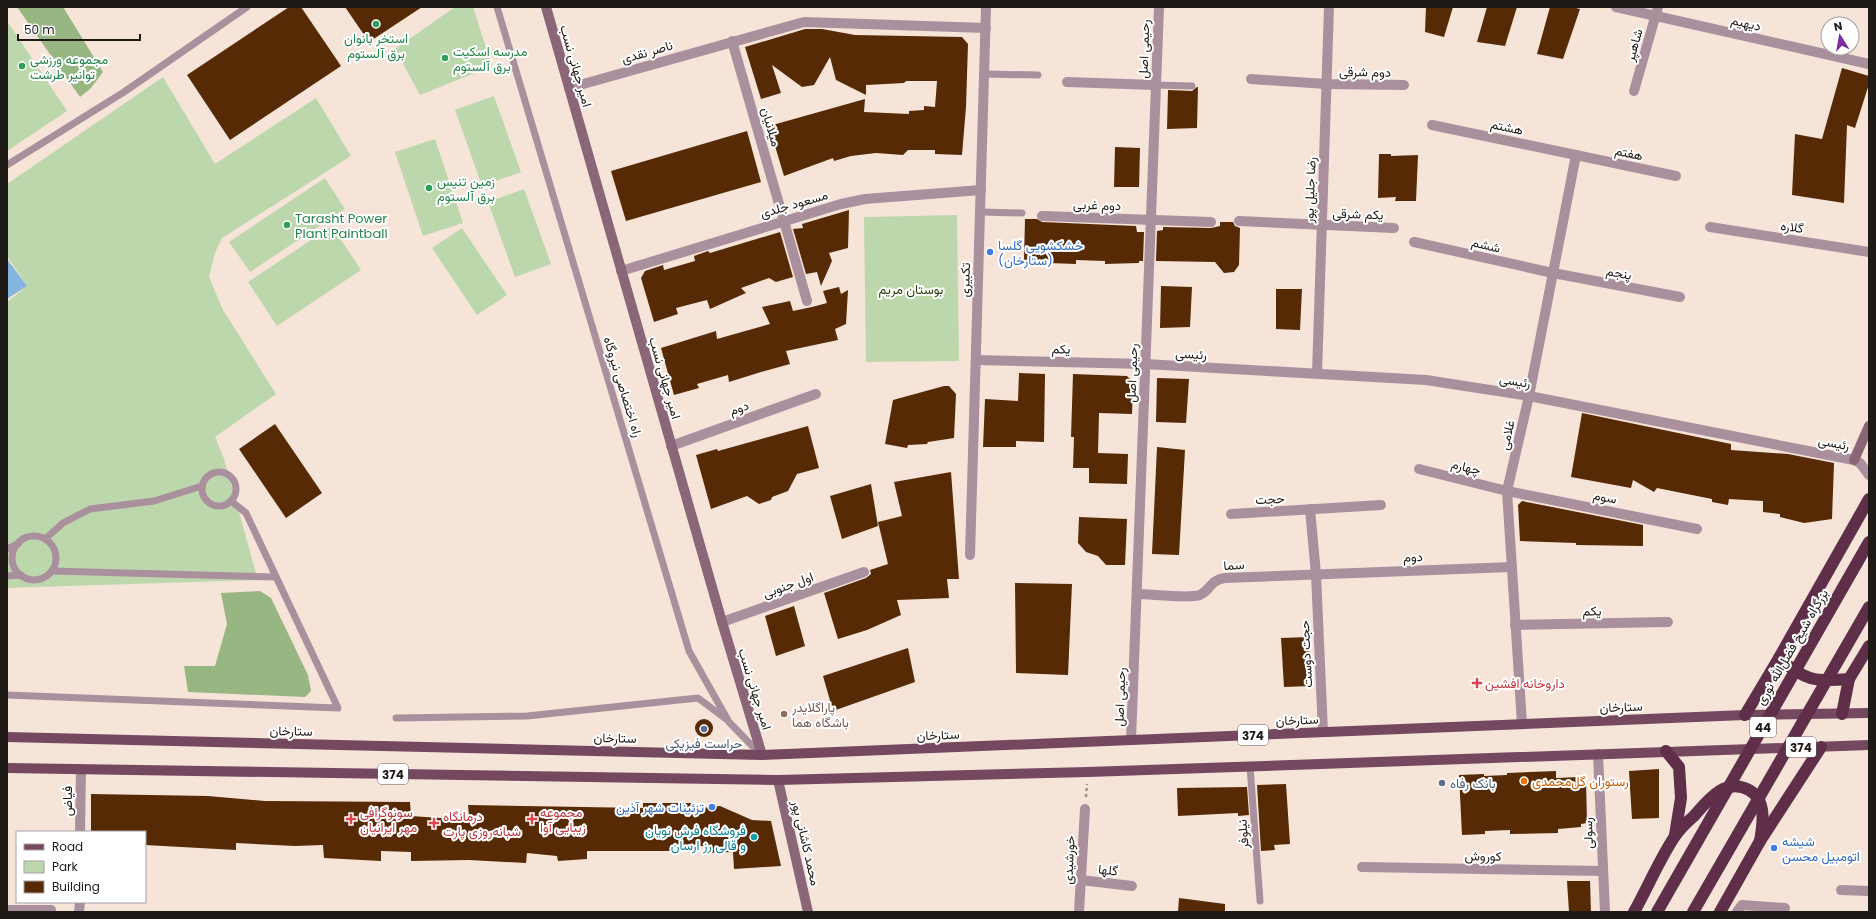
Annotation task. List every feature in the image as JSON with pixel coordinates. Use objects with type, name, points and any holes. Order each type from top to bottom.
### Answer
[{"type":"highway","points":[[1745,715],[1869,499]]},
{"type":"highway","name":"بزرگراه شیخ فضل‌الله نوری","points":[[1657,912],[1869,542]]},
{"type":"highway","name":"44","points":[[1693,912],[1869,607]]},
{"type":"highway","points":[[1842,714],[1849,679],[1869,646]]},
{"type":"highway","points":[[1779,658],[1794,671],[1808,678],[1824,681],[1849,679]]},
{"type":"highway","points":[[1720,912],[1760,841],[1821,747]]},
{"type":"highway","points":[[1666,751],[1679,767],[1681,798],[1675,835]]},
{"type":"highway","points":[[1634,912],[1675,835],[1711,796],[1723,788],[1737,786],[1750,791],[1760,803],[1763,821],[1760,841]]},
{"type":"main road","name":"ستارخان","points":[[7,737],[762,755],[1745,715],[1869,713]]},
{"type":"main road","name":"374","points":[[7,768],[778,780],[1088,772],[1869,745]]},
{"type":"street","name":"امیر جهانی نسب","points":[[546,7],[671,446],[762,755]]},
{"type":"street","name":"تکبیری","points":[[970,555],[986,7]]},
{"type":"street","name":"رحیمی اصل","points":[[1131,740],[1159,7]]},
{"type":"street","name":"رضا جلیل پور","points":[[1317,373],[1328,7]]},
{"type":"street","name":"دیهیم","points":[[1616,7],[1657,11],[1869,64]]},
{"type":"street","name":"شاهپر","points":[[1634,91],[1657,11]]},
{"type":"street","name":"ناصر نقدی","points":[[569,88],[796,23],[817,21],[986,28]]},
{"type":"street","name":"میلانیان","points":[[732,41],[807,301]]},
{"type":"street","points":[[1251,79],[1326,84]]},
{"type":"street","points":[[1067,82],[1156,85]]},
{"type":"street","name":"دوم شرقی","points":[[1326,84],[1404,85]]},
{"type":"street","name":"هشتم","points":[[1432,125],[1576,155]]},
{"type":"street","name":"هفتم","points":[[1576,155],[1676,176]]},
{"type":"street","name":"غلامی","points":[[1522,724],[1507,491],[1529,396],[1576,155]]},
{"type":"street","name":"مسعود جلدی","points":[[621,271],[784,220],[841,204],[865,199],[981,190]]},
{"type":"street","name":"دوم غربی","points":[[1042,216],[1151,220]]},
{"type":"street","points":[[1151,220],[1211,222]]},
{"type":"street","name":"یکم شرقی","points":[[1239,221],[1322,226],[1394,228]]},
{"type":"street","name":"گلاره","points":[[1710,227],[1869,252]]},
{"type":"street","name":"ششم","points":[[1414,242],[1553,273]]},
{"type":"street","name":"پنجم","points":[[1553,273],[1680,298]]},
{"type":"street","name":"یکم","points":[[976,360],[1145,364]]},
{"type":"street","name":"رئیسی","points":[[1145,364],[1426,380],[1529,396],[1854,460],[1860,463],[1869,475]]},
{"type":"street","name":"دوم","points":[[671,446],[816,394]]},
{"type":"street","points":[[1854,460],[1869,426]]},
{"type":"street","name":"چهارم","points":[[1419,469],[1507,491]]},
{"type":"street","name":"سوم","points":[[1507,491],[1697,529]]},
{"type":"street","name":"حجت","points":[[1231,514],[1381,505]]},
{"type":"street","points":[[1310,510],[1316,574]]},
{"type":"street","name":"دوم","points":[[1316,574],[1512,567]]},
{"type":"street","name":"اول جنوبی","points":[[722,622],[864,572]]},
{"type":"street","name":"سما","points":[[1137,594],[1193,596],[1204,592],[1213,582],[1219,579],[1316,574]]},
{"type":"street","name":"حجت دوست","points":[[1316,574],[1323,732]]},
{"type":"street","name":"یکم","points":[[1515,625],[1668,622]]},
{"type":"street","name":"رسولی","points":[[1598,754],[1604,912]]},
{"type":"street","name":"فیاض","points":[[80,831],[81,769]]},
{"type":"street","name":"محمد کاشانی پور","points":[[778,780],[808,912]]},
{"type":"street","name":"خورشیدی","points":[[1079,912],[1085,809]]},
{"type":"street","name":"کوروش","points":[[1362,867],[1603,872]]},
{"type":"street","name":"گلها","points":[[1081,880],[1132,886]]},
{"type":"street","points":[[1841,890],[1869,891]]},
{"type":"street","points":[[1737,912],[1742,905],[1785,908]]},
{"type":"street","points":[[7,910],[51,910]]},
{"type":"lane","points":[[7,165],[124,92],[247,7]]},
{"type":"lane","name":"راه اختصاصی نیروگاه","points":[[497,7],[689,651],[729,722],[762,755]]},
{"type":"lane","points":[[984,74],[1038,75]]},
{"type":"lane","points":[[1156,85],[1192,86]]},
{"type":"lane","points":[[980,212],[1022,213]]},
{"type":"lane","points":[[217,472],[228,474],[235,482],[236,494],[231,501],[224,505],[213,504],[204,497],[202,486],[207,476],[212,473],[217,472]]},
{"type":"lane","points":[[45,539],[63,523],[90,509],[154,501],[202,486]]},
{"type":"lane","points":[[7,695],[338,708],[246,513],[231,501]]},
{"type":"lane","points":[[7,549],[18,544],[24,539],[31,537],[45,539],[54,550],[55,564],[52,571],[41,579],[34,580],[21,575],[7,576]]},
{"type":"lane","points":[[18,544],[12,557],[13,564],[21,575]]},
{"type":"lane","points":[[52,571],[276,577]]},
{"type":"lane","points":[[396,718],[527,716],[698,698],[729,722]]},
{"type":"lane","name":"نیلوفر","points":[[1250,766],[1260,901]]},
{"type":"path","points":[[1085,809],[1088,772]]},
{"type":"green space","points":[[17,7],[63,7],[103,72],[91,88],[80,97]]},
{"type":"green space","name":"مدرسه اسکیت برق آلستوم","points":[[455,7],[473,7],[492,66],[420,95],[395,49]]},
{"type":"green space","name":"مجموعه ورزشی توانیر طرشت","points":[[7,21],[67,111],[7,151]]},
{"type":"green space","points":[[163,77],[215,164],[316,98],[351,156],[222,238],[215,253],[209,277],[223,310],[276,394],[215,437],[224,459],[258,580],[7,588],[7,302],[27,286],[7,256],[7,184]]},
{"type":"green space","name":"زمین تنیس برق آلستوم","points":[[494,96],[521,172],[482,186],[455,110]]},
{"type":"green space","name":"زمین تنیس برق آلستوم","points":[[435,139],[463,223],[423,236],[395,152]]},
{"type":"green space","name":"Tarasht Power Plant Paintball","points":[[325,178],[345,209],[250,272],[229,242]]},
{"type":"green space","name":"زمین تنیس برق آلستوم","points":[[524,189],[551,264],[515,277],[488,202]]},
{"type":"green space","name":"بوستان مریم","points":[[957,215],[959,361],[866,362],[864,217]]},
{"type":"green space","points":[[332,226],[361,270],[277,326],[248,282]]},
{"type":"green space","name":"زمین تنیس برق آلستوم","points":[[462,228],[507,295],[477,315],[432,248]]},
{"type":"green space","points":[[260,591],[271,598],[308,675],[311,691],[305,697],[188,692],[184,666],[215,666],[227,624],[221,593]]},
{"type":"water","points":[[7,259],[27,286],[7,299]]},
{"type":"building","points":[[289,7],[301,7],[341,66],[230,140],[187,75]]},
{"type":"building","name":"استخر بانوان برق آلستوم","points":[[345,7],[422,7],[369,42]]},
{"type":"building","points":[[1426,7],[1453,7],[1444,37],[1425,32]]},
{"type":"building","points":[[1487,7],[1517,7],[1505,46],[1477,42]]},
{"type":"building","points":[[1550,7],[1572,7],[1580,9],[1563,59],[1537,54]]},
{"type":"building","points":[[805,29],[822,29],[855,35],[962,37],[968,44],[966,107],[962,155],[935,154],[935,150],[908,150],[903,155],[876,153],[851,156],[834,161],[833,158],[784,176],[769,126],[865,99],[864,112],[909,114],[909,111],[924,110],[924,106],[935,107],[937,81],[906,81],[904,83],[866,85],[866,95],[836,80],[830,57],[814,85],[802,87],[772,65],[781,93],[761,99],[745,47]]},
{"type":"building","points":[[1842,68],[1869,76],[1869,84],[1855,128],[1847,125],[1844,203],[1792,195],[1795,134],[1822,139]]},
{"type":"building","points":[[1197,87],[1197,128],[1167,129],[1168,90],[1192,91]]},
{"type":"building","points":[[747,131],[761,182],[626,221],[611,171]]},
{"type":"building","points":[[1115,147],[1140,148],[1139,187],[1114,187]]},
{"type":"building","points":[[1379,154],[1391,154],[1391,156],[1418,155],[1416,201],[1395,201],[1396,197],[1378,198]]},
{"type":"building","points":[[849,210],[848,248],[829,253],[832,261],[821,286],[817,272],[806,274],[793,229],[803,228],[802,224]]},
{"type":"building","points":[[1025,219],[1037,219],[1042,222],[1136,226],[1137,232],[1144,232],[1143,261],[1139,261],[1139,263],[1105,264],[1105,261],[1076,260],[1076,264],[1049,263],[1049,260],[1024,260]]},
{"type":"building","points":[[1220,222],[1233,222],[1235,226],[1240,228],[1239,265],[1234,272],[1224,273],[1215,262],[1156,261],[1157,231],[1163,230],[1163,227],[1211,228],[1220,226]]},
{"type":"building","points":[[780,232],[793,277],[776,282],[769,278],[741,288],[746,293],[710,309],[707,300],[676,308],[678,314],[654,322],[641,278],[645,271],[663,265],[664,270],[695,261],[694,256],[708,251],[710,253]]},
{"type":"building","points":[[1161,286],[1192,287],[1190,327],[1160,328]]},
{"type":"building","points":[[839,287],[841,294],[848,290],[846,324],[835,329],[838,340],[786,351],[790,364],[729,382],[728,375],[697,384],[699,388],[674,395],[661,348],[716,331],[717,339],[770,324],[762,307],[790,301],[793,311],[812,307],[827,303],[823,291]]},
{"type":"building","points":[[1276,289],[1302,289],[1300,330],[1276,329]]},
{"type":"building","points":[[1019,373],[1045,374],[1044,442],[1016,441],[1016,447],[983,447],[985,399],[1018,401]]},
{"type":"building","points":[[1073,374],[1127,376],[1133,382],[1132,414],[1099,413],[1098,453],[1128,454],[1127,484],[1089,483],[1089,468],[1073,468],[1074,437],[1071,437]]},
{"type":"building","points":[[1157,378],[1189,379],[1186,423],[1156,422]]},
{"type":"building","points":[[944,386],[949,386],[956,394],[954,438],[928,442],[927,444],[908,445],[907,448],[885,444],[893,400]]},
{"type":"building","points":[[1582,413],[1731,444],[1731,450],[1788,454],[1834,463],[1832,519],[1804,523],[1780,517],[1780,514],[1763,512],[1763,501],[1729,499],[1728,505],[1712,502],[1712,499],[1657,488],[1654,492],[1633,480],[1631,488],[1571,477]]},
{"type":"building","points":[[275,424],[322,493],[286,518],[239,449]]},
{"type":"building","points":[[808,426],[819,468],[797,474],[788,491],[772,497],[771,500],[759,504],[747,496],[711,509],[696,455],[717,449],[718,451]]},
{"type":"building","points":[[1157,447],[1185,450],[1179,555],[1152,554]]},
{"type":"building","points":[[951,472],[959,579],[947,579],[949,598],[897,600],[901,615],[867,630],[838,639],[824,593],[866,578],[871,574],[870,570],[888,564],[878,522],[902,516],[894,482]]},
{"type":"building","points":[[871,484],[878,526],[842,539],[830,496]]},
{"type":"building","points":[[1522,501],[1643,525],[1643,546],[1576,545],[1576,543],[1520,541],[1518,505]]},
{"type":"building","points":[[1079,517],[1127,519],[1125,565],[1106,565],[1098,556],[1086,552],[1078,543]]},
{"type":"building","points":[[1015,583],[1072,584],[1068,675],[1016,673]]},
{"type":"building","points":[[794,606],[805,646],[776,656],[765,616]]},
{"type":"building","points":[[1309,637],[1310,686],[1284,687],[1281,638]]},
{"type":"building","points":[[908,648],[915,682],[833,711],[823,676]]},
{"type":"building","name":"حراست فیزیکی","points":[[700,719],[708,719],[713,724],[711,735],[708,737],[700,737],[695,732],[695,724]]},
{"type":"building","points":[[1659,769],[1659,818],[1632,819],[1629,771]]},
{"type":"building","points":[[1556,771],[1556,778],[1579,777],[1579,781],[1586,781],[1587,823],[1581,824],[1581,827],[1558,829],[1558,833],[1510,834],[1510,830],[1485,831],[1485,834],[1462,835],[1459,775],[1484,774],[1484,776],[1507,775],[1507,773]]},
{"type":"building","points":[[1286,784],[1290,844],[1274,845],[1275,850],[1261,851],[1257,785]]},
{"type":"building","points":[[1247,787],[1249,815],[1238,816],[1238,813],[1178,816],[1177,788]]},
{"type":"building","points":[[91,794],[208,796],[265,801],[410,802],[411,816],[440,818],[469,816],[468,805],[643,808],[643,803],[693,803],[703,808],[720,806],[752,820],[771,821],[781,866],[734,869],[733,852],[704,853],[704,846],[673,847],[673,851],[587,851],[587,859],[558,861],[557,856],[527,853],[526,863],[469,860],[411,861],[411,852],[381,851],[381,861],[324,858],[323,845],[295,846],[236,843],[236,850],[146,845],[146,831],[91,831]]},
{"type":"building","points":[[1567,881],[1590,881],[1591,912],[1569,912]]},
{"type":"building","points":[[1179,898],[1225,904],[1225,912],[1178,912]]},
{"type":"place","name":"استخر بانوان برق آلستوم","points":[[376,24]]},
{"type":"place","name":"مدرسه اسکیت برق آلستوم","points":[[445,58]]},
{"type":"place","name":"مجموعه ورزشی توانیر طرشت","points":[[22,66]]},
{"type":"place","name":"زمین تنیس برق آلستوم","points":[[429,188]]},
{"type":"place","name":"Tarasht Power Plant Paintball","points":[[287,225]]},
{"type":"place","name":"خشکشویی گلسا (ستارخان)","points":[[990,252]]},
{"type":"place","name":"داروخانه افشین","points":[[1477,683]]},
{"type":"place","name":"پاراگلایدر باشگاه هما","points":[[784,714]]},
{"type":"place","name":"حراست فیزیکی","points":[[704,729]]},
{"type":"place","name":"رستوران گل‌محمدی","points":[[1524,781]]},
{"type":"place","name":"بانک رفاه","points":[[1442,783]]},
{"type":"place","name":"تزئینات شهر آذین","points":[[712,807]]},
{"type":"place","name":"سونوگرافی مهر ایرانیان","points":[[351,819]]},
{"type":"place","name":"مجموعه زیبایی آوا","points":[[532,819]]},
{"type":"place","name":"درمانگاه شبانه‌روزی پارت","points":[[434,823]]},
{"type":"place","name":"فروشگاه فرش نویان و قالی رز ارسان","points":[[754,837]]},
{"type":"place","name":"شیشه اتومبیل محسن","points":[[1774,848]]}]
